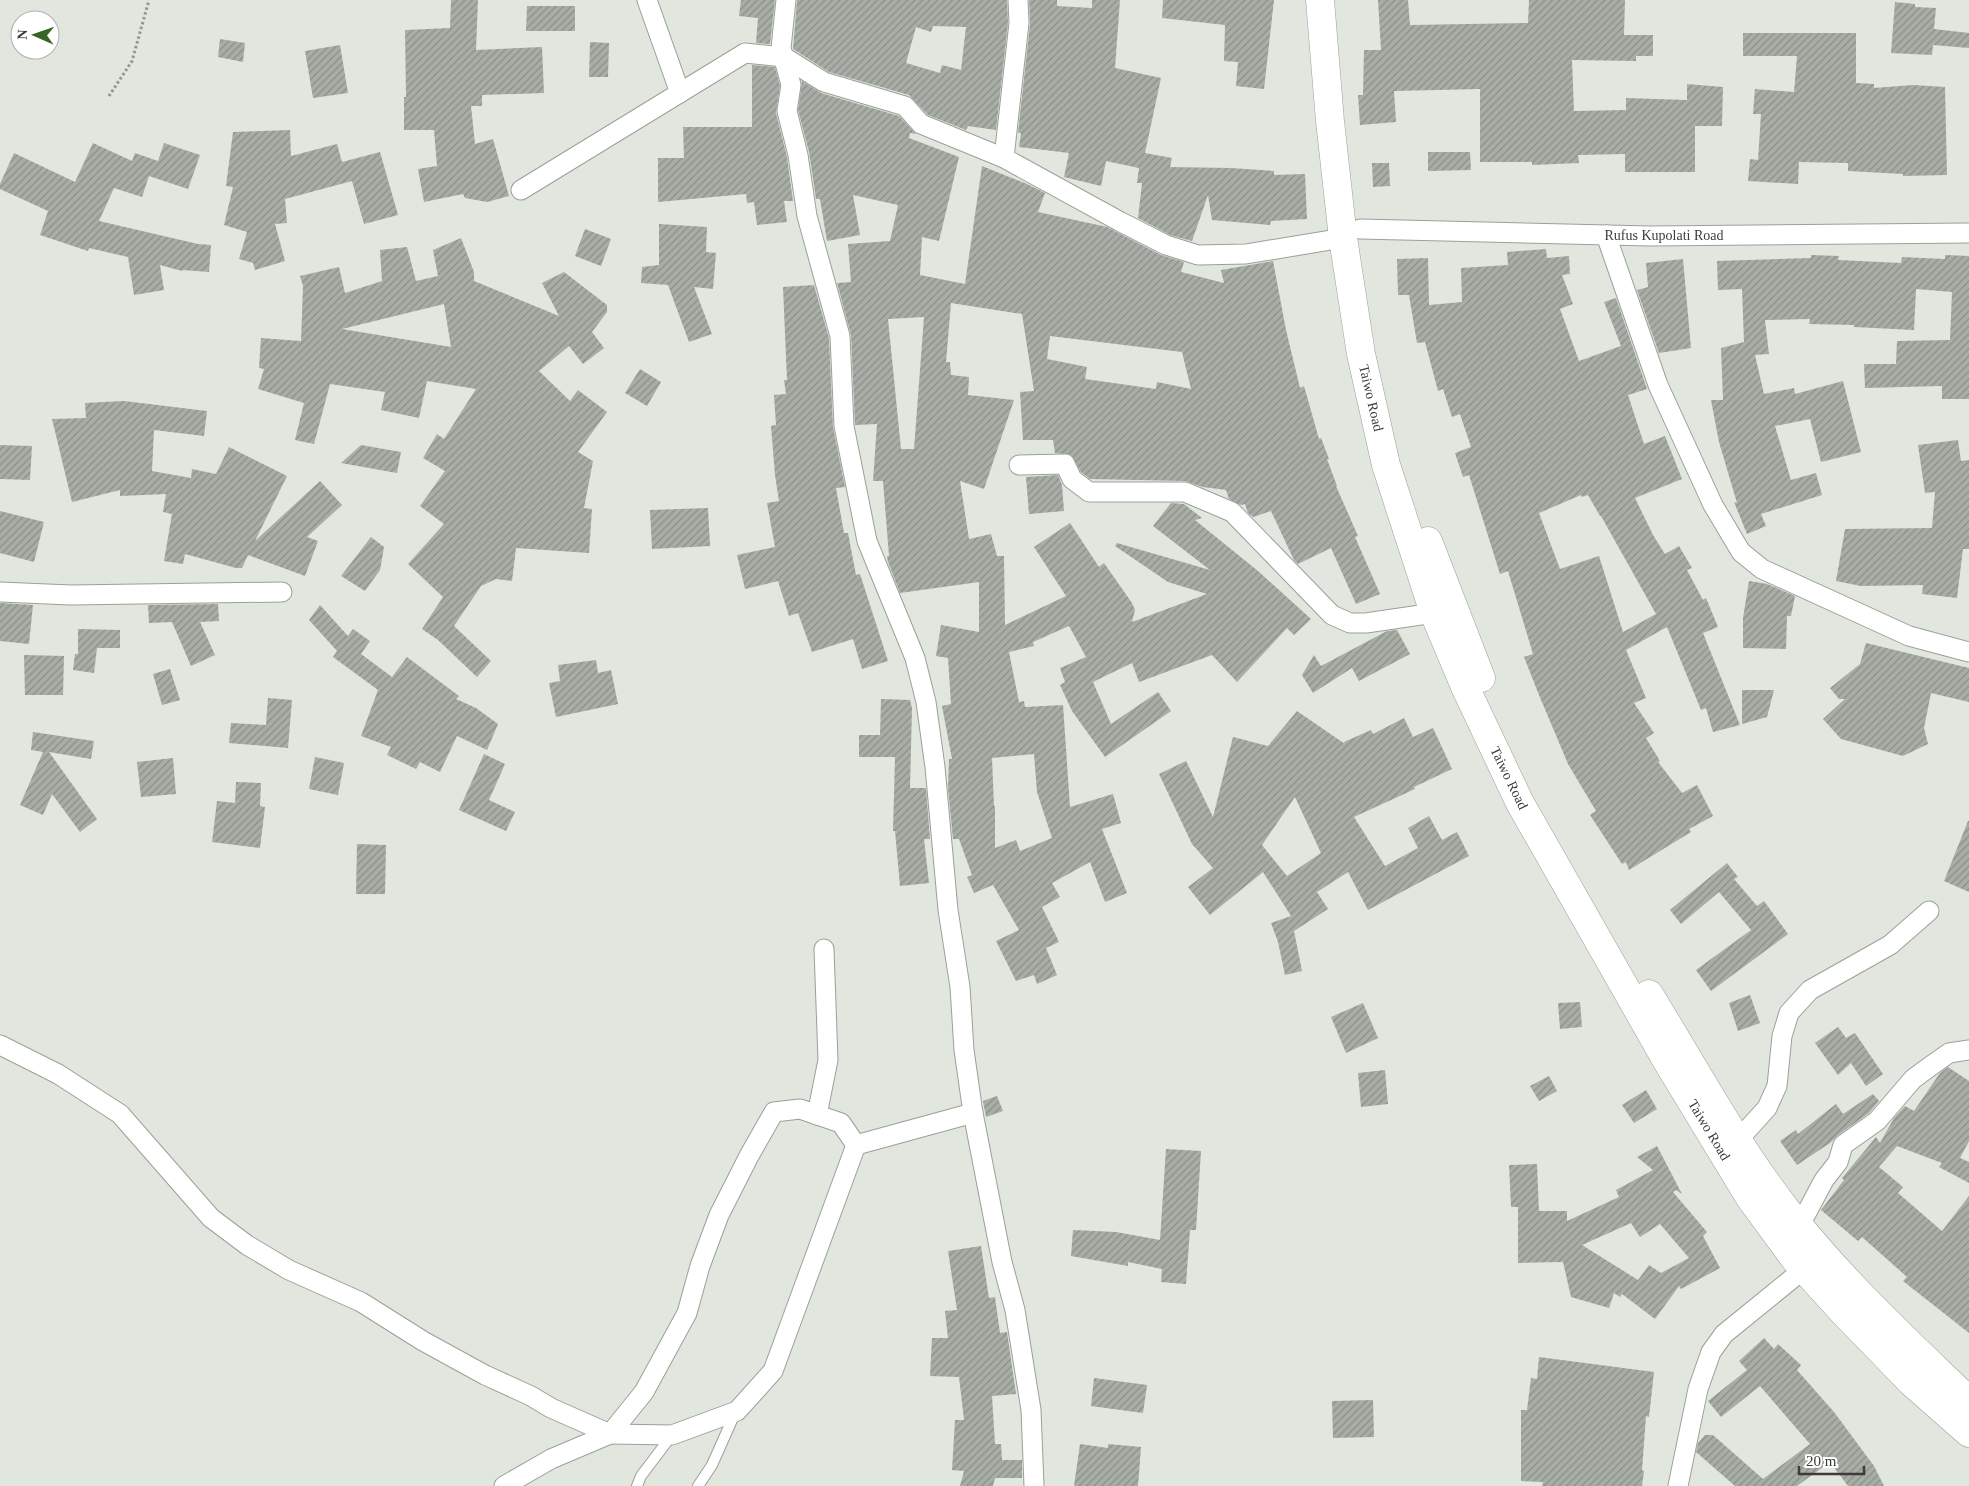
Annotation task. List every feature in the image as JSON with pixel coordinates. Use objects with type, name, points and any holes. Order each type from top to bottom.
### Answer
[{"type":"main road","name":"Taiwo Road","points":[[1320,0],[1330,121],[1351,234],[1364,270],[1378,359],[1400,455],[1427,538],[1490,705],[1534,790],[1626,955],[1738,1140],[1788,1212],[1846,1281],[1969,1402]]},
{"type":"main road","name":"Taiwo Road","points":[[1335,0],[1348,141],[1351,234],[1361,354],[1386,465],[1434,613],[1466,690],[1520,802],[1580,910],[1668,1063],[1750,1198],[1804,1269],[1911,1382],[1969,1433]]},
{"type":"street","points":[[647,0],[680,93]]},
{"type":"street","points":[[786,0],[780,48],[791,85],[786,110],[798,155],[807,216],[840,336],[844,426],[867,541],[915,658],[926,702],[935,768],[948,910],[960,987],[964,1050],[973,1113],[1002,1262],[1015,1310],[1031,1410],[1034,1486]]},
{"type":"street","points":[[1004,158],[1019,23],[1018,0]]},
{"type":"street","points":[[521,190],[745,53],[784,57]]},
{"type":"street","name":"Rufus Kupolati Road","points":[[784,57],[824,82],[905,106],[921,124],[1004,158],[1166,245],[1198,255],[1246,254],[1351,234],[1969,233]]},
{"type":"street","points":[[1606,235],[1658,385],[1713,505],[1742,552],[1762,569],[1909,636],[1969,652]]},
{"type":"street","points":[[1019,465],[1064,464],[1072,480],[1089,492],[1185,492],[1232,512],[1332,615],[1350,624],[1434,613]]},
{"type":"street","points":[[0,592],[71,595],[282,592]]},
{"type":"street","points":[[1738,1140],[1767,1108],[1777,1086],[1782,1036],[1789,1013],[1810,990],[1890,945],[1929,911]]},
{"type":"street","points":[[817,1115],[828,1060],[824,949]]},
{"type":"street","points":[[0,1045],[58,1074],[120,1114],[211,1218],[247,1244],[289,1270],[361,1302],[423,1341],[485,1375],[531,1396],[551,1408],[610,1434],[672,1435],[737,1410],[772,1371],[856,1146]]},
{"type":"street","points":[[1800,1225],[1824,1180],[1838,1162],[1843,1145],[1877,1120],[1913,1079],[1949,1053],[1969,1050]]},
{"type":"street","points":[[504,1486],[550,1459],[610,1434],[644,1392],[687,1313],[700,1266],[719,1215],[774,1112],[800,1109],[841,1123],[856,1146]]},
{"type":"street","points":[[856,1146],[973,1113]]},
{"type":"street","points":[[1678,1486],[1698,1389],[1711,1352],[1724,1334],[1804,1269]]},
{"type":"lane","points":[[698,1486],[712,1464],[737,1410]]},
{"type":"lane","points":[[637,1486],[641,1476],[672,1435]]},
{"type":"path","points":[[108,96],[132,61],[149,0]]},
{"type":"building","points":[[451,0],[478,0],[476,50],[542,47],[544,93],[482,95],[482,106],[471,106],[475,144],[493,139],[509,196],[487,202],[465,198],[463,194],[424,202],[418,169],[437,166],[434,130],[404,130],[404,97],[406,97],[405,30],[450,28]]},
{"type":"building","points":[[741,0],[775,0],[770,44],[756,43],[758,18],[739,16]]},
{"type":"building","points":[[797,0],[1007,0],[1008,23],[996,130],[968,126],[966,130],[928,115],[909,95],[829,72],[793,49]],"holes":[[[933,26],[966,27],[961,70],[942,65],[940,73],[906,63],[916,27],[931,32]]]},
{"type":"building","points":[[1029,0],[1057,0],[1057,6],[1092,8],[1092,0],[1120,0],[1115,68],[1161,78],[1145,153],[1172,158],[1170,167],[1274,171],[1274,175],[1305,174],[1307,219],[1271,221],[1270,225],[1212,220],[1208,195],[1192,241],[1170,235],[1138,218],[1142,183],[1137,183],[1139,168],[1106,161],[1101,186],[1064,177],[1069,153],[1019,147],[1021,133],[1018,133],[1030,24]]},
{"type":"building","points":[[1163,0],[1274,0],[1264,89],[1236,86],[1238,62],[1224,61],[1225,25],[1162,18]]},
{"type":"building","points":[[1378,0],[1408,0],[1410,25],[1528,23],[1529,0],[1625,0],[1624,35],[1653,35],[1653,56],[1636,56],[1636,61],[1572,60],[1574,111],[1626,110],[1626,98],[1687,100],[1687,84],[1723,87],[1722,126],[1695,126],[1695,172],[1625,172],[1625,154],[1578,155],[1579,163],[1532,165],[1532,162],[1480,162],[1480,89],[1394,91],[1396,122],[1360,125],[1358,95],[1363,95],[1364,50],[1381,50]]},
{"type":"building","points":[[1895,2],[1915,4],[1915,7],[1936,8],[1934,29],[1969,33],[1969,48],[1933,45],[1932,55],[1891,53]]},
{"type":"building","points":[[527,6],[575,6],[575,31],[526,31]]},
{"type":"building","points":[[1743,33],[1856,33],[1856,83],[1874,84],[1874,88],[1913,85],[1945,87],[1947,175],[1903,176],[1903,174],[1848,171],[1848,163],[1799,162],[1798,184],[1748,181],[1750,159],[1758,160],[1761,114],[1753,114],[1755,89],[1794,92],[1797,56],[1743,56]]},
{"type":"building","points":[[220,39],[245,43],[243,62],[218,57]]},
{"type":"building","points":[[590,42],[609,43],[608,77],[589,77]]},
{"type":"building","points":[[340,45],[348,93],[313,98],[305,51]]},
{"type":"building","points":[[752,65],[775,67],[780,86],[776,113],[787,157],[793,201],[784,201],[787,222],[757,225],[754,202],[747,203],[746,194],[658,202],[658,158],[684,158],[683,127],[752,127]]},
{"type":"building","points":[[802,81],[821,93],[899,116],[916,134],[910,133],[909,138],[959,157],[939,241],[922,237],[920,275],[965,284],[982,166],[1045,193],[1038,212],[1107,227],[1161,255],[1184,262],[1181,272],[1224,283],[1221,270],[1273,261],[1286,330],[1300,388],[1304,386],[1319,439],[1321,438],[1329,459],[1327,459],[1336,486],[1358,536],[1355,537],[1380,594],[1356,604],[1331,548],[1298,564],[1294,560],[1271,511],[1253,517],[1248,513],[1245,504],[1241,505],[1229,499],[1226,490],[1203,487],[1185,481],[1090,479],[1081,472],[1071,455],[1055,453],[1053,440],[1023,440],[1020,392],[1034,391],[1022,314],[951,303],[946,362],[950,362],[951,375],[969,377],[968,395],[1014,400],[984,489],[960,481],[969,539],[991,534],[997,556],[1004,556],[1005,625],[1066,596],[1034,547],[1070,523],[1099,567],[1104,563],[1132,603],[1135,610],[1132,622],[1207,594],[1168,582],[1115,546],[1117,543],[1210,570],[1153,526],[1171,503],[1184,504],[1202,518],[1195,520],[1258,571],[1311,619],[1294,635],[1287,628],[1237,682],[1212,655],[1139,682],[1132,663],[1093,682],[1111,724],[1158,692],[1171,711],[1105,757],[1072,711],[1060,685],[1065,682],[1060,668],[1086,657],[1069,626],[1033,642],[1034,646],[1009,652],[1019,702],[1024,701],[1025,707],[1063,705],[1070,807],[1113,794],[1121,823],[1102,829],[1127,893],[1105,902],[1090,862],[1052,883],[1060,897],[1042,907],[1059,942],[1046,948],[1057,975],[1037,984],[1034,975],[1016,981],[996,941],[1019,930],[993,885],[974,893],[967,877],[972,875],[959,839],[953,839],[948,788],[949,759],[952,759],[942,706],[951,704],[948,658],[936,656],[941,625],[979,632],[979,582],[900,593],[887,556],[889,556],[883,481],[873,481],[877,424],[855,425],[851,335],[837,283],[851,282],[848,244],[890,241],[898,205],[853,195],[860,235],[827,241],[820,199],[816,199],[809,152],[798,110]],"holes":[[[924,317],[914,449],[901,449],[888,319]],[[1050,336],[1182,352],[1191,389],[1157,382],[1156,389],[1085,379],[1087,367],[1047,359]],[[1034,754],[1037,792],[1052,838],[1020,851],[1016,840],[995,848],[992,758]]]},
{"type":"building","points":[[290,130],[291,156],[337,144],[342,162],[380,152],[398,215],[364,224],[352,181],[285,199],[287,223],[275,224],[285,261],[255,270],[253,263],[239,259],[247,232],[224,225],[233,187],[226,186],[233,132]]},
{"type":"building","points":[[93,143],[132,161],[135,153],[158,161],[164,143],[200,155],[188,189],[149,176],[142,197],[114,188],[99,221],[198,244],[211,245],[209,272],[182,271],[160,265],[164,290],[134,295],[128,257],[89,248],[88,251],[40,235],[48,211],[0,189],[0,184],[14,153],[75,182]]},
{"type":"building","points":[[1428,152],[1470,152],[1471,170],[1428,171]]},
{"type":"building","points":[[1372,163],[1389,163],[1390,186],[1373,187]]},
{"type":"building","points":[[659,224],[707,227],[706,252],[716,253],[713,289],[694,287],[712,334],[689,342],[668,285],[641,283],[642,267],[659,265]]},
{"type":"building","points":[[585,229],[611,239],[601,266],[575,256]]},
{"type":"building","points":[[461,238],[474,272],[474,281],[559,316],[542,283],[564,272],[607,305],[607,312],[592,332],[604,348],[583,364],[569,346],[539,371],[570,401],[578,390],[607,412],[578,452],[593,461],[584,508],[592,509],[589,553],[516,548],[512,581],[496,579],[481,586],[454,626],[491,661],[477,677],[438,640],[422,629],[443,597],[408,564],[444,524],[420,506],[445,471],[423,458],[437,434],[444,439],[476,389],[427,381],[419,418],[381,410],[385,392],[330,384],[314,444],[295,440],[304,403],[258,389],[264,369],[259,368],[261,338],[301,341],[303,286],[300,276],[339,267],[345,293],[382,281],[380,250],[407,247],[416,281],[438,276],[433,250]],"holes":[[[444,304],[451,347],[342,329]]]},
{"type":"building","points":[[1546,249],[1547,258],[1569,256],[1570,274],[1562,275],[1573,304],[1560,309],[1579,361],[1621,346],[1604,302],[1616,298],[1647,389],[1628,395],[1644,444],[1665,436],[1682,479],[1635,498],[1653,535],[1665,554],[1679,546],[1692,568],[1687,570],[1703,600],[1706,598],[1718,627],[1703,633],[1740,725],[1713,732],[1706,708],[1701,710],[1667,627],[1626,650],[1646,698],[1634,703],[1654,733],[1646,738],[1660,761],[1658,762],[1682,793],[1697,785],[1713,816],[1689,829],[1691,832],[1629,870],[1626,862],[1622,864],[1590,815],[1596,811],[1568,764],[1539,695],[1524,657],[1533,654],[1508,571],[1500,574],[1469,475],[1463,477],[1455,453],[1471,447],[1460,414],[1452,417],[1443,389],[1438,391],[1425,342],[1417,343],[1409,295],[1398,295],[1397,259],[1428,258],[1429,305],[1462,302],[1461,268],[1508,265],[1507,252]],"holes":[[[1581,495],[1582,497],[1588,495],[1656,614],[1623,632],[1599,556],[1560,569],[1539,513]]]},
{"type":"building","points":[[1811,255],[1839,256],[1838,260],[1901,263],[1902,257],[1945,259],[1945,255],[1969,256],[1969,399],[1942,399],[1942,386],[1865,388],[1864,364],[1896,364],[1897,341],[1950,340],[1952,292],[1916,289],[1914,330],[1854,327],[1854,325],[1809,324],[1810,319],[1765,320],[1769,354],[1755,355],[1764,394],[1794,388],[1795,394],[1843,381],[1861,452],[1821,462],[1810,419],[1775,426],[1791,480],[1816,473],[1822,495],[1761,514],[1766,526],[1747,534],[1734,502],[1737,503],[1719,442],[1711,400],[1723,400],[1721,348],[1744,342],[1742,289],[1718,290],[1717,261],[1811,258]]},
{"type":"building","points":[[1683,259],[1691,348],[1659,353],[1637,290],[1648,287],[1646,263]]},
{"type":"building","points":[[814,285],[829,338],[833,427],[845,487],[836,488],[844,533],[848,533],[856,575],[860,574],[888,661],[862,669],[853,639],[812,652],[798,613],[789,616],[778,581],[745,589],[737,555],[775,547],[767,503],[779,501],[771,426],[776,425],[774,395],[786,394],[784,380],[787,380],[783,287]]},
{"type":"building","points":[[640,369],[661,382],[647,406],[625,393]]},
{"type":"building","points":[[124,401],[207,411],[204,436],[154,430],[152,471],[191,478],[192,469],[216,474],[229,447],[287,476],[255,541],[320,481],[342,505],[307,537],[318,541],[305,576],[248,555],[242,568],[185,554],[183,564],[164,561],[172,514],[163,512],[166,494],[120,496],[120,490],[72,502],[52,419],[86,418],[85,403]]},
{"type":"building","points":[[1958,440],[1961,461],[1969,460],[1969,549],[1963,549],[1957,598],[1922,594],[1923,585],[1861,586],[1836,581],[1845,529],[1932,528],[1935,492],[1925,493],[1918,445]]},
{"type":"building","points":[[0,445],[32,446],[30,480],[0,479]]},
{"type":"building","points":[[361,445],[401,452],[397,473],[341,463]]},
{"type":"building","points":[[1058,475],[1062,485],[1064,511],[1029,514],[1026,477]]},
{"type":"building","points":[[708,508],[710,546],[652,549],[650,510]]},
{"type":"building","points":[[0,511],[44,522],[34,562],[0,553]]},
{"type":"building","points":[[371,537],[384,547],[380,570],[365,591],[341,576]]},
{"type":"building","points":[[1749,581],[1767,584],[1795,596],[1791,616],[1787,616],[1786,649],[1743,648],[1743,618]]},
{"type":"building","points":[[0,603],[33,605],[29,644],[0,641]]},
{"type":"building","points":[[218,604],[219,621],[200,622],[215,655],[191,666],[172,622],[149,623],[148,605]]},
{"type":"building","points":[[320,605],[348,636],[353,629],[370,641],[361,654],[392,677],[407,657],[459,696],[456,699],[476,708],[498,724],[487,750],[457,736],[440,772],[420,762],[416,769],[387,755],[391,747],[361,736],[378,690],[333,657],[337,651],[309,620]]},
{"type":"building","points":[[78,629],[120,630],[120,648],[97,648],[94,673],[73,670],[75,654],[78,654]]},
{"type":"building","points":[[1397,630],[1410,654],[1359,681],[1352,668],[1313,693],[1302,675],[1314,655],[1321,666],[1387,631]]},
{"type":"building","points":[[1866,643],[1969,668],[1969,702],[1931,693],[1924,728],[1928,744],[1903,756],[1841,739],[1823,719],[1845,699],[1839,699],[1830,688],[1860,664]]},
{"type":"building","points":[[24,655],[64,656],[63,695],[25,695]]},
{"type":"building","points":[[596,660],[598,673],[611,670],[618,704],[556,717],[549,683],[560,681],[558,665]]},
{"type":"building","points":[[170,669],[180,700],[162,705],[153,674]]},
{"type":"building","points":[[1742,690],[1774,690],[1767,717],[1742,724]]},
{"type":"building","points":[[268,698],[292,700],[288,748],[229,743],[231,723],[266,725]]},
{"type":"building","points":[[881,699],[910,700],[912,708],[910,788],[926,788],[930,839],[924,839],[929,883],[900,886],[895,831],[893,831],[895,757],[859,757],[859,735],[880,735]]},
{"type":"building","points":[[1297,711],[1345,744],[1344,742],[1371,730],[1373,734],[1404,718],[1413,737],[1433,728],[1452,769],[1414,787],[1415,789],[1354,817],[1385,866],[1418,848],[1408,828],[1429,816],[1442,840],[1457,832],[1469,856],[1368,910],[1348,872],[1317,892],[1328,909],[1294,931],[1302,971],[1285,975],[1278,942],[1271,923],[1291,916],[1263,872],[1210,915],[1188,887],[1213,868],[1192,844],[1159,774],[1186,761],[1213,817],[1233,737],[1268,746]],"holes":[[[1295,797],[1321,853],[1287,876],[1262,845]]]},
{"type":"building","points":[[33,732],[94,741],[91,759],[49,752],[97,819],[80,832],[52,794],[43,815],[20,805],[43,752],[31,750]]},
{"type":"building","points":[[484,754],[505,764],[489,800],[515,812],[506,831],[459,810]]},
{"type":"building","points":[[315,757],[344,763],[338,795],[309,789]]},
{"type":"building","points":[[173,758],[176,794],[141,797],[137,762]]},
{"type":"building","points":[[236,782],[261,783],[260,806],[265,807],[260,848],[212,842],[217,801],[235,803]]},
{"type":"building","points":[[1969,821],[1969,892],[1944,881]]},
{"type":"building","points":[[357,844],[386,845],[385,894],[356,894]]},
{"type":"building","points":[[1727,863],[1738,877],[1734,879],[1757,906],[1764,901],[1788,934],[1711,991],[1696,970],[1751,930],[1719,892],[1681,924],[1670,910]]},
{"type":"building","points":[[1750,995],[1760,1023],[1738,1031],[1729,1003]]},
{"type":"building","points":[[1580,1002],[1582,1027],[1560,1029],[1558,1003]]},
{"type":"building","points":[[1363,1003],[1378,1038],[1346,1053],[1331,1017]]},
{"type":"building","points":[[1838,1027],[1846,1038],[1855,1033],[1883,1074],[1866,1086],[1851,1063],[1838,1075],[1815,1043]]},
{"type":"building","points":[[1948,1067],[1969,1081],[1969,1141],[1960,1158],[1969,1162],[1969,1183],[1939,1167],[1942,1163],[1897,1146],[1879,1167],[1903,1187],[1898,1193],[1942,1231],[1969,1196],[1969,1333],[1903,1281],[1907,1277],[1862,1237],[1858,1241],[1821,1210],[1844,1180],[1842,1178],[1876,1137],[1880,1143],[1894,1118],[1905,1106],[1914,1111],[1940,1073]]},
{"type":"building","points":[[1385,1070],[1388,1104],[1361,1107],[1358,1073]]},
{"type":"building","points":[[1549,1076],[1557,1091],[1539,1101],[1530,1086]]},
{"type":"building","points":[[1646,1090],[1657,1109],[1634,1123],[1622,1105]]},
{"type":"building","points":[[1873,1094],[1879,1101],[1869,1113],[1797,1165],[1780,1141],[1796,1130],[1798,1134],[1836,1104],[1843,1114]]},
{"type":"building","points":[[997,1096],[1003,1111],[986,1117],[983,1101]]},
{"type":"building","points":[[1657,1146],[1682,1194],[1676,1190],[1673,1192],[1707,1232],[1703,1236],[1720,1268],[1681,1289],[1679,1286],[1655,1319],[1622,1294],[1620,1297],[1614,1293],[1609,1308],[1571,1297],[1563,1262],[1518,1263],[1518,1207],[1511,1207],[1509,1165],[1537,1164],[1539,1211],[1567,1211],[1567,1221],[1619,1197],[1616,1190],[1653,1170],[1637,1157]],"holes":[[[1631,1223],[1640,1237],[1660,1224],[1689,1258],[1661,1273],[1649,1265],[1638,1280],[1582,1245]]]},
{"type":"building","points":[[1166,1149],[1201,1151],[1196,1230],[1190,1230],[1186,1284],[1161,1282],[1162,1269],[1128,1262],[1128,1266],[1071,1256],[1073,1230],[1116,1232],[1160,1240]]},
{"type":"building","points":[[981,1246],[989,1298],[995,1297],[1000,1333],[1007,1332],[1016,1394],[992,1396],[995,1444],[1001,1444],[1002,1460],[1022,1460],[1022,1478],[995,1478],[993,1486],[960,1486],[964,1471],[952,1470],[955,1420],[964,1420],[959,1377],[930,1376],[932,1338],[948,1338],[945,1311],[957,1310],[948,1251]]},
{"type":"building","points":[[1764,1338],[1774,1349],[1778,1344],[1801,1365],[1797,1370],[1834,1412],[1874,1466],[1884,1486],[1848,1486],[1830,1462],[1797,1486],[1735,1486],[1696,1452],[1698,1443],[1705,1435],[1713,1435],[1763,1479],[1810,1444],[1760,1386],[1721,1417],[1708,1401],[1747,1370],[1739,1361]]},
{"type":"building","points":[[1539,1357],[1654,1372],[1649,1417],[1646,1416],[1642,1486],[1542,1486],[1543,1482],[1521,1481],[1521,1410],[1527,1410],[1531,1378],[1537,1379]]},
{"type":"building","points":[[1094,1378],[1147,1385],[1143,1413],[1091,1406]]},
{"type":"building","points":[[1373,1400],[1374,1437],[1333,1438],[1332,1401]]},
{"type":"building","points":[[1080,1444],[1108,1448],[1108,1444],[1141,1447],[1138,1486],[1074,1486]]}]
